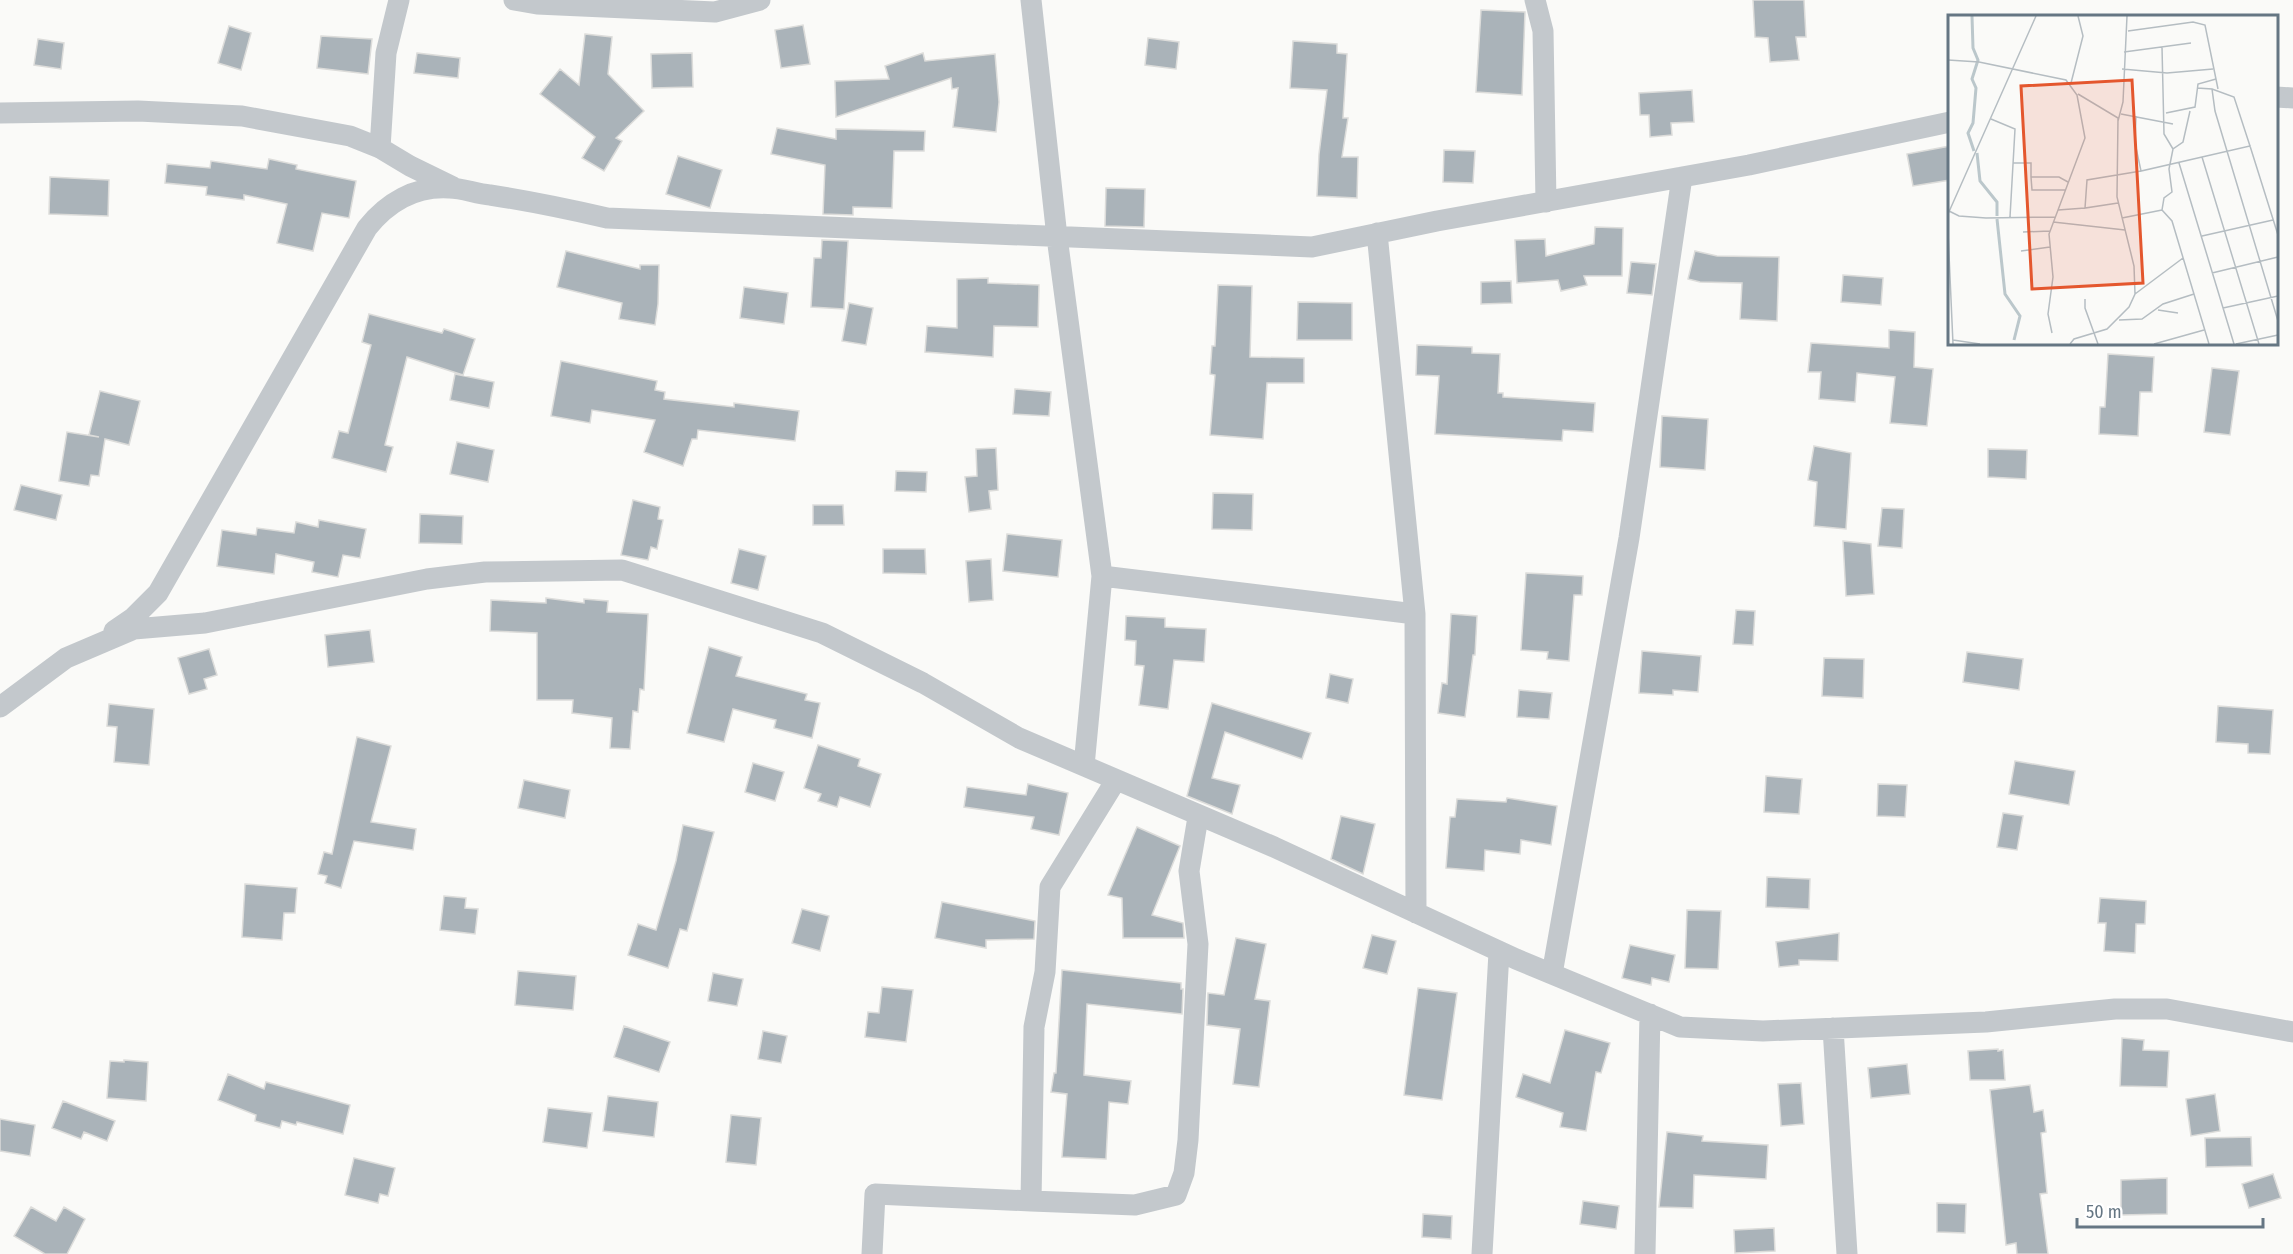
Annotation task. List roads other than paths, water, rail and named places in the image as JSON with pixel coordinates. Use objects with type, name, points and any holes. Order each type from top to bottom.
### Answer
[{"type":"street","points":[[380,148],[386,53],[399,0]]},
{"type":"street","points":[[514,0],[537,4],[715,12],[760,0]]},
{"type":"street","points":[[1031,0],[1057,237],[1102,576],[1084,766]]},
{"type":"street","points":[[1535,0],[1543,31],[1546,202]]},
{"type":"street","points":[[2278,97],[2293,98]]},
{"type":"street","points":[[0,112],[138,111],[242,116],[351,136],[380,148],[410,166],[460,190]]},
{"type":"street","points":[[87,650],[133,618],[158,592],[373,220],[380,212],[402,197],[423,190],[450,188],[525,200],[607,218],[1312,247],[1682,177],[1948,123]]},
{"type":"street","points":[[1552,974],[1629,538],[1682,177]]},
{"type":"street","points":[[1377,233],[1415,614],[1416,913]]},
{"type":"street","points":[[0,707],[66,658],[134,629],[205,623],[427,579],[485,572],[622,570],[822,633],[923,683],[1019,738],[1198,817],[1274,847],[1499,952],[1680,1027],[1763,1031],[1986,1022],[2115,1009],[2156,1009],[2293,1032]]},
{"type":"street","points":[[1102,576],[1415,614]]},
{"type":"street","points":[[0,692],[22,689]]},
{"type":"street","points":[[1030,1202],[1034,1028],[1045,972],[1050,887],[1116,780]]},
{"type":"street","points":[[872,1254],[875,1194],[1135,1205],[1176,1195],[1184,1173],[1188,1140],[1198,944],[1189,871],[1198,817]]},
{"type":"street","points":[[1482,1254],[1499,952]]},
{"type":"street","points":[[1645,1254],[1650,1014]]},
{"type":"street","points":[[1833,1028],[1847,1254]]}]
